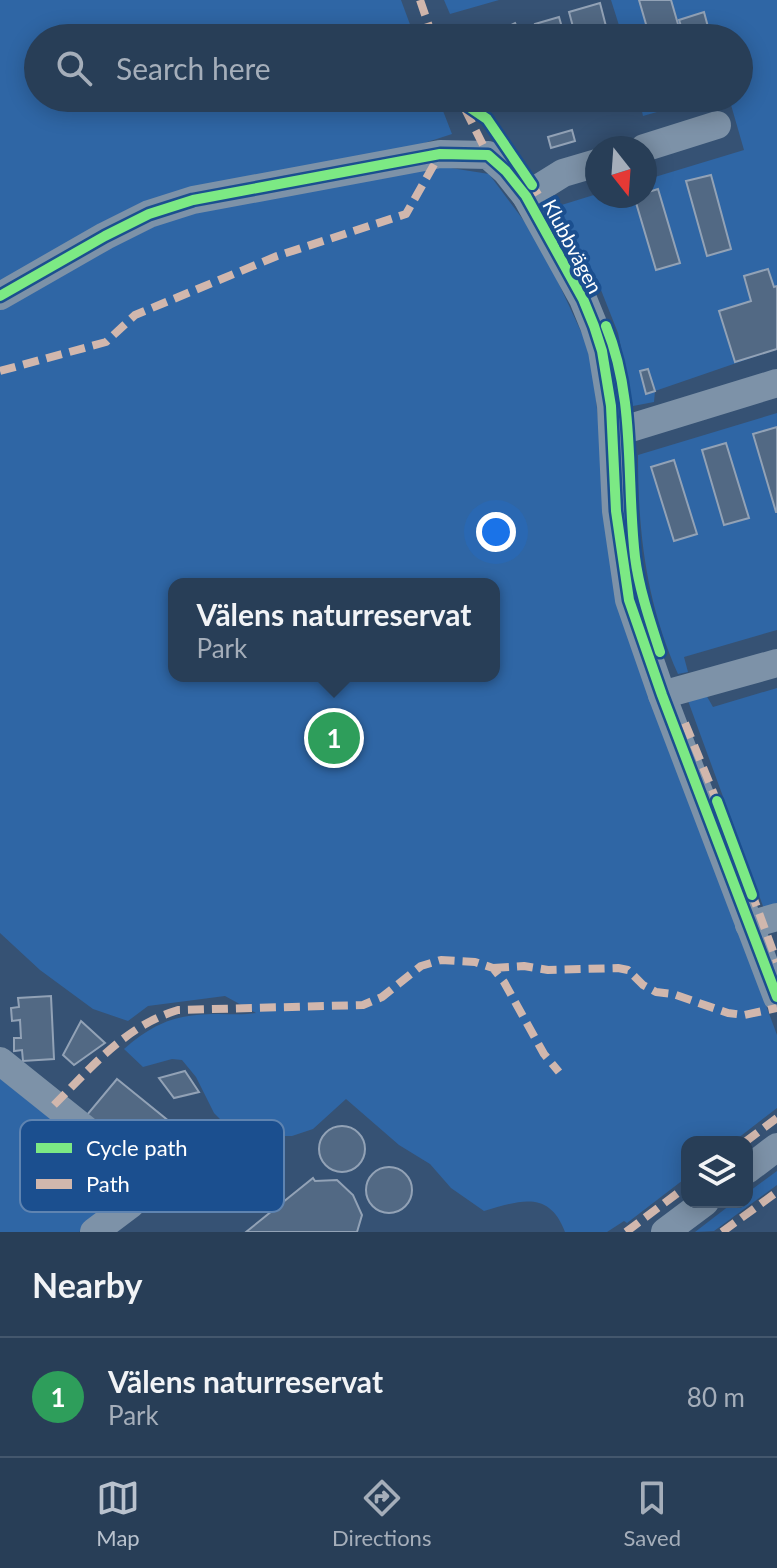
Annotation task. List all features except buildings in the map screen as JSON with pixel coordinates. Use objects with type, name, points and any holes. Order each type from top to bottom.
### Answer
[{"type":"street","points":[[657,144],[717,125]]},
{"type":"street","name":"Klubbvägen","points":[[0,296],[149,214],[193,200],[440,154],[488,155],[506,171],[526,196],[583,299],[594,326],[602,351],[614,433],[621,559],[629,600],[777,997]]},
{"type":"street","name":"Klubbvägen","points":[[526,196],[563,173],[585,167]]},
{"type":"street","points":[[614,433],[777,383]]},
{"type":"street","points":[[662,695],[777,663]]},
{"type":"street","points":[[749,925],[777,917]]},
{"type":"street","points":[[0,1061],[74,1120]]},
{"type":"street","points":[[753,1165],[777,1147]]},
{"type":"street","points":[[665,1232],[697,1208]]},
{"type":"street","points":[[94,1232],[120,1212]]},
{"type":"shaded area","points":[[0,0],[401,0],[410,24],[24,24],[24,112],[443,112],[452,134],[409,148],[199,189],[0,284]]},
{"type":"shaded area","points":[[444,0],[499,0],[450,14]]},
{"type":"shaded area","points":[[611,0],[777,0],[777,349],[655,391],[654,402],[633,406],[618,333],[601,290],[555,207],[585,198],[585,208],[657,208],[657,176],[744,150],[733,112],[753,112],[753,24],[619,24]]},
{"type":"shaded area","points":[[432,165],[489,174],[539,241],[591,353],[618,605],[777,1035],[777,1108],[741,1136],[681,1136],[681,1182],[627,1223],[624,1221],[607,1232],[565,1232],[551,1209],[542,1204],[521,1202],[484,1211],[451,1188],[430,1164],[399,1145],[346,1099],[313,1129],[292,1136],[284,1136],[284,1120],[221,1120],[214,1113],[196,1077],[182,1060],[172,1059],[143,1067],[124,1049],[146,1032],[178,1018],[256,1013],[225,996],[148,1006],[128,1021],[93,1009],[40,970],[0,933],[0,307],[24,290],[192,208]]},
{"type":"shaded area","points":[[777,413],[777,630],[684,657],[688,672],[678,674],[658,620],[646,567],[638,455]]},
{"type":"shaded area","points":[[777,688],[777,905],[764,909],[687,698],[705,693],[713,707]]},
{"type":"shaded area","points":[[0,1072],[54,1120],[20,1120],[20,1212],[106,1212],[79,1232],[0,1232]]},
{"type":"shaded area","points":[[777,1171],[777,1185],[753,1203],[753,1189]]},
{"type":"shaded area","points":[[726,1208],[746,1208],[714,1231],[695,1232]]},
{"type":"marked path","points":[[420,0],[428,24]]},
{"type":"marked path","points":[[466,112],[488,155]]},
{"type":"marked path","points":[[0,371],[106,342],[135,315],[277,256],[406,214],[440,154]]},
{"type":"marked path","points":[[530,181],[589,286]]},
{"type":"marked path","points":[[685,723],[720,809]]},
{"type":"marked path","points":[[751,891],[777,962]]},
{"type":"marked path","points":[[54,1105],[110,1049],[159,1017],[178,1010],[363,1005],[382,997],[421,966],[441,960],[475,962],[493,968],[544,1054],[559,1072]]},
{"type":"marked path","points":[[493,968],[618,968],[628,970],[643,985],[656,992],[673,994],[728,1013],[744,1015],[777,1008]]},
{"type":"marked path","points":[[753,1136],[777,1118]]},
{"type":"marked path","points":[[626,1232],[681,1191]]},
{"type":"marked path","points":[[722,1232],[777,1192]]},
{"type":"cycle path","points":[[477,112],[487,119],[532,185]]},
{"type":"cycle path","points":[[0,296],[149,214],[193,200],[440,154],[488,155],[506,171],[526,196],[583,299],[594,326],[602,351],[611,406],[616,511],[629,600],[777,997]]},
{"type":"cycle path","points":[[606,326],[622,382],[626,411],[637,569],[660,652]]},
{"type":"cycle path","points":[[717,801],[752,895]]},
{"type":"place","name":"Välens naturreservat","points":[[334,738]]}]
